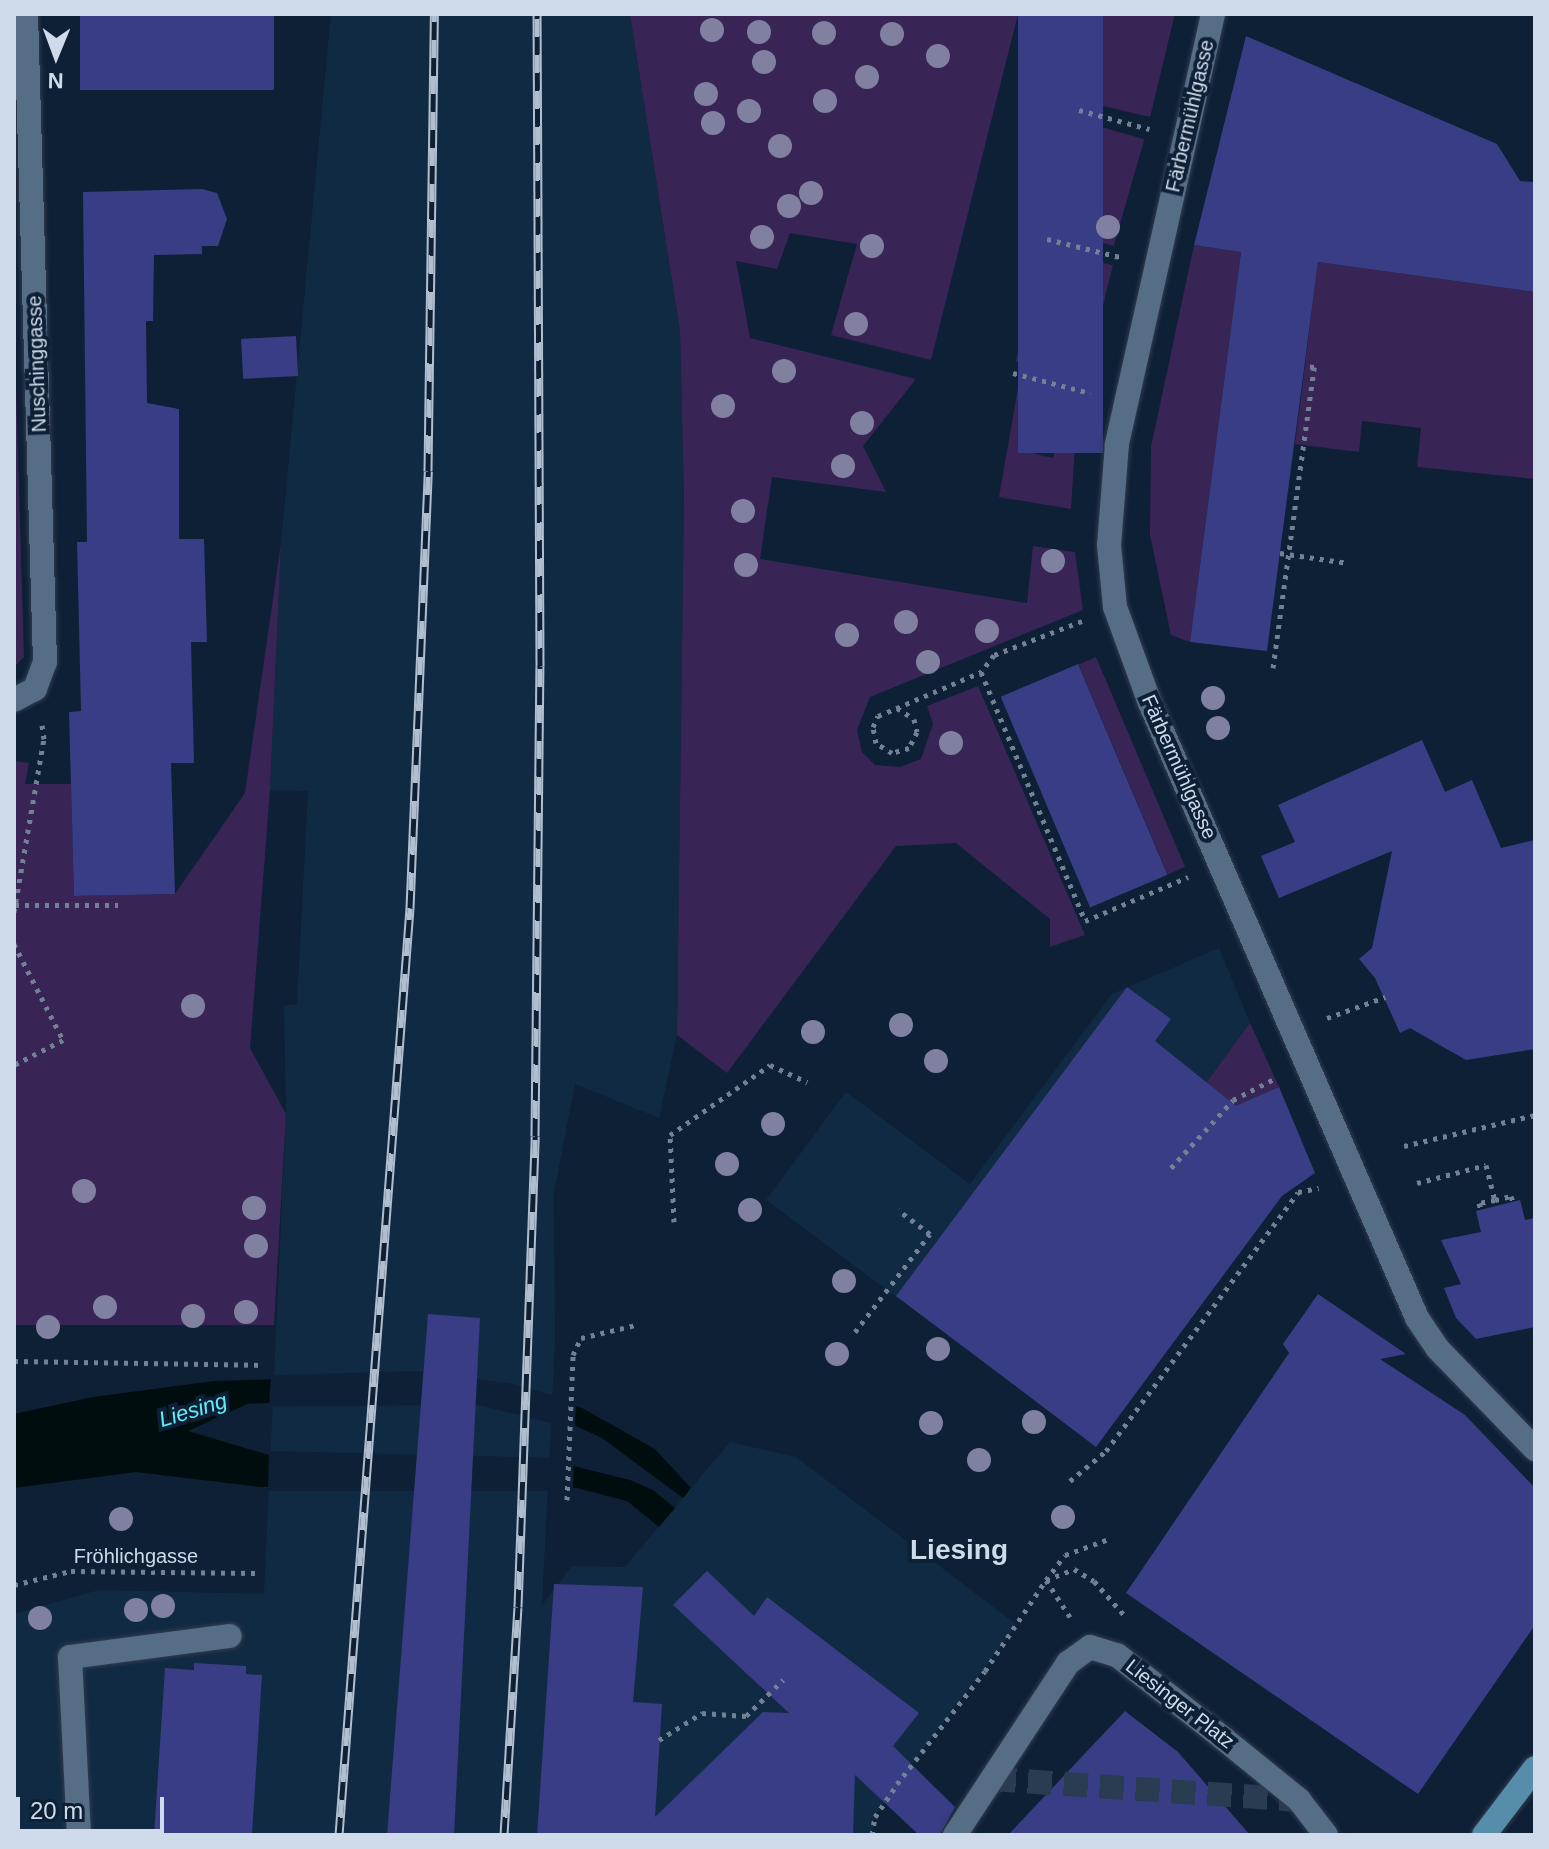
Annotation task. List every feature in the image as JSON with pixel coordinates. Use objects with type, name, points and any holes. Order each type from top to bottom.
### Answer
[{"type":"main road","points":[[1484,1835],[1535,1768]]},
{"type":"street","name":"Nuschinggasse","points":[[24,694],[45,662],[26,14]]},
{"type":"street","name":"Färbermühlgasse","points":[[1213,14],[1126,402],[1110,487],[1115,607],[1150,703],[1417,1318],[1437,1348],[1535,1449]]},
{"type":"street","points":[[79,1835],[70,1657],[230,1636]]},
{"type":"street","points":[[958,1830],[1068,1663],[1090,1647]]},
{"type":"street","name":"Liesinger Platz","points":[[1090,1647],[1117,1655],[1224,1739],[1299,1800],[1326,1835]]},
{"type":"path","points":[[1079,110],[1184,139]]},
{"type":"path","points":[[1047,239],[1156,265]]},
{"type":"path","points":[[1273,668],[1314,367],[1305,366]]},
{"type":"path","points":[[1013,373],[1126,402]]},
{"type":"path","points":[[1280,553],[1348,563]]},
{"type":"path","points":[[897,708],[914,719],[917,732],[909,748],[892,753],[876,743],[873,727],[878,716],[981,672],[994,655],[1115,607]]},
{"type":"path","points":[[981,672],[1085,921],[1222,863]]},
{"type":"path","points":[[14,912],[44,739],[24,694]]},
{"type":"path","points":[[15,905],[118,905]]},
{"type":"path","points":[[14,944],[63,1040],[14,1065]]},
{"type":"path","points":[[1329,1017],[1385,997]]},
{"type":"path","points":[[674,1222],[670,1135],[770,1065],[807,1082]]},
{"type":"path","points":[[1171,1168],[1233,1100],[1309,1067]]},
{"type":"path","points":[[1404,1146],[1535,1115]]},
{"type":"path","points":[[1417,1183],[1486,1165],[1495,1200]]},
{"type":"path","points":[[1070,1481],[1106,1451],[1298,1192],[1356,1182]]},
{"type":"path","points":[[1481,1210],[1479,1203],[1511,1196],[1513,1202]]},
{"type":"path","points":[[855,1332],[930,1234],[898,1210]]},
{"type":"path","points":[[567,1500],[573,1355],[581,1338],[636,1325]]},
{"type":"path","points":[[14,1361],[261,1365]]},
{"type":"path","points":[[872,1835],[882,1806],[985,1671],[1065,1555],[1106,1540]]},
{"type":"path","points":[[1046,1580],[1074,1569],[1094,1581],[1133,1625]]},
{"type":"path","name":"Fröhlichgasse","points":[[14,1585],[71,1571],[260,1573]]},
{"type":"path","points":[[1046,1580],[1090,1647]]},
{"type":"path","points":[[659,1740],[702,1713],[746,1716],[783,1680]]},
{"type":"shaded area","points":[[331,14],[630,14],[680,331],[684,498],[677,1035],[659,1118],[575,1084],[554,1192],[555,1342],[542,1605],[572,1566],[625,1567],[730,1442],[796,1457],[1017,1625],[897,1784],[875,1816],[872,1835],[14,1835],[14,1614],[99,1590],[264,1594],[286,1114],[284,1006],[297,1004],[308,791],[270,790],[281,543]]},
{"type":"shaded area","points":[[630,14],[1018,14],[931,360],[831,335],[857,244],[790,233],[777,269],[736,261],[750,338],[916,379],[863,446],[886,492],[772,477],[760,559],[1027,603],[1033,546],[1075,552],[1083,610],[870,697],[857,730],[862,752],[875,765],[900,767],[921,759],[933,724],[927,706],[978,686],[1085,935],[1050,947],[1050,919],[956,843],[896,846],[727,1073],[677,1035],[684,498],[680,331]]},
{"type":"shaded area","points":[[1103,14],[1175,14],[1150,117],[1082,101]]},
{"type":"shaded area","points":[[1077,120],[1144,139],[1114,246],[1046,227]]},
{"type":"shaded area","points":[[1194,245],[1241,252],[1190,642],[1171,635],[1150,535],[1151,447]]},
{"type":"shaded area","points":[[1044,248],[1113,265],[1085,379],[1016,362]]},
{"type":"shaded area","points":[[1318,262],[1535,292],[1535,479],[1417,467],[1421,428],[1362,421],[1359,452],[1295,444]]},
{"type":"shaded area","points":[[14,322],[24,657],[14,667]]},
{"type":"shaded area","points":[[1019,382],[1081,397],[1077,434],[1060,429],[1062,417],[1045,413],[1035,454],[1053,458],[1056,445],[1075,446],[1071,509],[999,497]]},
{"type":"shaded area","points":[[281,543],[270,790],[250,1048],[286,1114],[274,1325],[14,1325],[14,761],[29,763],[25,784],[71,784],[74,896],[175,894],[245,793]]},
{"type":"shaded area","points":[[1096,657],[1185,867],[1168,874],[1079,664]]},
{"type":"shaded area","points":[[1219,948],[1250,1023],[995,1370],[766,1200],[846,1092],[970,1184],[1112,994]]},
{"type":"shaded area","points":[[1250,1023],[1279,1087],[1249,1101],[995,1370]]},
{"type":"water","points":[[422,1375],[512,1388],[582,1408],[655,1449],[691,1488],[683,1498],[602,1438],[561,1419],[509,1405],[316,1401],[247,1404],[188,1431],[269,1455],[557,1462],[630,1480],[653,1490],[675,1508],[659,1527],[627,1501],[577,1488],[260,1487],[136,1472],[14,1488],[14,1414],[93,1397],[214,1381]]},
{"type":"pier","points":[[422,1371],[513,1384],[576,1402],[575,1429],[478,1405],[269,1406],[271,1375]]},
{"type":"pier","points":[[269,1451],[557,1458],[574,1461],[573,1491],[268,1491]]},
{"type":"building","points":[[80,14],[274,14],[274,90],[80,90]]},
{"type":"building","points":[[1018,14],[1103,14],[1103,453],[1018,453]]},
{"type":"building","points":[[1246,36],[1497,144],[1520,181],[1535,182],[1535,292],[1318,262],[1267,651],[1190,642],[1241,252],[1194,245]]},
{"type":"building","points":[[202,189],[217,193],[227,219],[218,246],[202,246],[202,254],[154,255],[153,321],[146,321],[147,403],[179,409],[179,539],[204,539],[207,642],[191,642],[194,763],[171,763],[175,894],[74,896],[69,712],[81,711],[77,542],[87,542],[83,192]]},
{"type":"building","points":[[296,336],[298,376],[243,379],[241,339]]},
{"type":"building","points":[[1078,664],[1167,875],[1090,908],[1001,697]]},
{"type":"building","points":[[1422,740],[1445,792],[1472,780],[1501,848],[1535,840],[1535,1049],[1466,1060],[1410,1028],[1400,1033],[1375,978],[1359,959],[1372,948],[1392,851],[1279,898],[1261,856],[1295,842],[1278,805]]},
{"type":"building","points":[[1127,987],[1171,1019],[1155,1041],[1236,1106],[1279,1087],[1315,1173],[1282,1196],[1096,1447],[896,1296]]},
{"type":"building","points":[[1520,1200],[1525,1220],[1535,1218],[1535,1327],[1476,1339],[1456,1318],[1444,1288],[1461,1284],[1441,1240],[1481,1232],[1476,1211]]},
{"type":"building","points":[[1318,1294],[1406,1354],[1380,1359],[1465,1415],[1535,1488],[1535,1625],[1418,1794],[1126,1593],[1289,1353],[1283,1344]]},
{"type":"building","points":[[428,1314],[480,1318],[454,1835],[387,1835]]},
{"type":"building","points":[[707,1571],[754,1616],[767,1597],[919,1713],[893,1746],[955,1807],[940,1835],[919,1835],[855,1775],[853,1835],[537,1835],[554,1584],[643,1587],[633,1702],[662,1704],[655,1817],[763,1712],[789,1713],[673,1605]]},
{"type":"building","points":[[194,1663],[246,1666],[246,1674],[262,1675],[252,1835],[154,1835],[165,1668],[194,1670]]},
{"type":"building","points":[[1125,1711],[1178,1752],[1250,1835],[1008,1835]]},
{"type":"tunnel","points":[[992,1779],[1299,1800]]},
{"type":"railway","points":[[339,1835],[410,908],[428,471],[434,14]]},
{"type":"railway","points":[[504,1835],[518,1607],[535,1136],[540,666],[537,14]]},
{"type":"district","name":"Liesing","points":[[959,1550]]}]
